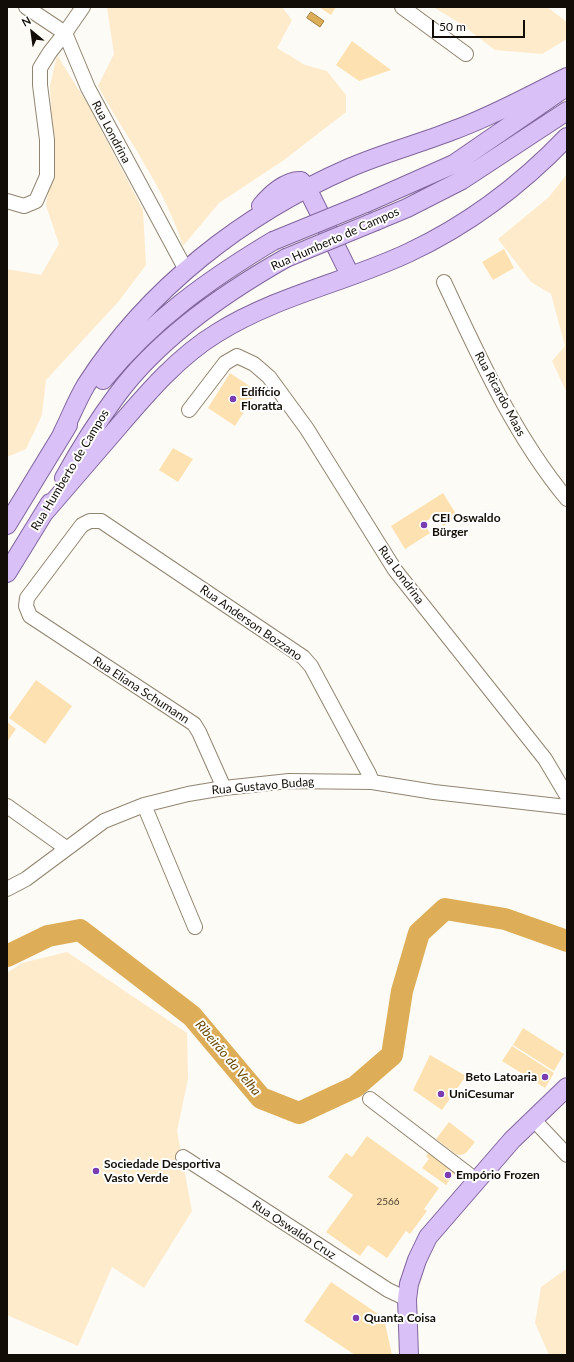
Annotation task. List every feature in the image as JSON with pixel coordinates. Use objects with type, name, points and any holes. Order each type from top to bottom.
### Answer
[{"type":"main road","points":[[62,434],[86,386],[111,351],[149,306],[186,270],[244,226],[307,188],[350,168],[456,130],[567,77]]},
{"type":"main road","name":"Rua Humberto de Campos","points":[[7,525],[62,434],[93,392],[143,335],[199,288],[274,240],[454,164],[567,87]]},
{"type":"main road","name":"Rua Humberto de Campos","points":[[7,573],[44,513],[81,448],[118,394],[155,354],[211,306],[245,281],[286,258],[407,208],[462,180],[567,111]]},
{"type":"main road","points":[[44,513],[152,387],[193,350],[216,333],[250,314],[407,253],[458,228],[541,165],[567,137]]},
{"type":"main road","points":[[307,188],[350,275]]},
{"type":"main road","points":[[409,1355],[407,1299],[413,1272],[428,1237],[476,1180],[533,1119],[567,1087]]},
{"type":"street","points":[[26,7],[65,33]]},
{"type":"street","points":[[7,201],[24,206],[36,201],[47,176],[46,140],[40,85],[40,68],[83,7]]},
{"type":"street","points":[[402,7],[466,54]]},
{"type":"street","name":"Rua Londrina","points":[[65,33],[88,88],[186,270]]},
{"type":"street","name":"Rua Ricardo Maas","points":[[444,282],[512,419],[544,471],[567,499]]},
{"type":"street","name":"Rua Londrina","points":[[189,410],[225,363],[237,356],[254,364],[270,376],[307,429],[395,570],[545,759],[567,796]]},
{"type":"street","name":"Rua Eliana Schumann","points":[[101,521],[90,521],[82,525],[27,598],[26,606],[30,616],[194,724],[224,788]]},
{"type":"street","name":"Rua Anderson Bozzano","points":[[101,521],[303,657],[318,680],[372,782]]},
{"type":"street","name":"Rua Gustavo Budag","points":[[7,889],[26,879],[104,821],[144,805],[188,794],[224,788],[290,781],[372,782],[434,792],[567,807]]},
{"type":"street","points":[[144,805],[195,927]]},
{"type":"street","points":[[7,806],[66,848]]},
{"type":"street","points":[[370,1099],[476,1180]]},
{"type":"street","points":[[533,1119],[567,1155]]},
{"type":"street","name":"Rua Oswaldo Cruz","points":[[183,1157],[388,1290],[407,1299]]},
{"type":"shaded area","points":[[107,7],[282,7],[292,20],[277,48],[305,65],[327,71],[346,95],[346,112],[284,160],[219,203],[183,246],[156,184],[98,86],[114,54]]},
{"type":"shaded area","points":[[433,7],[547,7],[567,22],[567,39],[542,54],[495,50],[458,22]]},
{"type":"shaded area","points":[[311,12],[324,21],[320,27],[307,18]]},
{"type":"shaded area","points":[[57,55],[87,103],[143,210],[146,265],[119,301],[46,380],[42,415],[26,449],[7,457],[7,269],[41,275],[59,244],[46,205],[54,162],[50,86]]},
{"type":"shaded area","points":[[567,174],[567,393],[552,361],[565,346],[551,294],[531,282],[498,239],[549,197]]},
{"type":"shaded area","name":"Sociedade Desportiva Vasto Verde","points":[[67,952],[187,1033],[188,1079],[177,1131],[192,1211],[144,1288],[112,1267],[78,1346],[7,1315],[7,973],[22,963]]},
{"type":"shaded area","points":[[566,1269],[567,1355],[549,1355],[535,1323],[541,1287]]},
{"type":"building","points":[[319,7],[336,7],[331,15]]},
{"type":"building","points":[[352,41],[391,70],[359,81],[336,65]]},
{"type":"building","points":[[504,249],[514,268],[493,280],[482,262]]},
{"type":"building","name":"Edifício Floratta","points":[[230,373],[257,391],[235,426],[208,408]]},
{"type":"building","points":[[173,448],[193,459],[178,482],[159,470]]},
{"type":"building","points":[[443,493],[458,517],[443,526],[436,515],[423,523],[430,533],[405,549],[391,526]]},
{"type":"building","points":[[36,680],[72,706],[45,744],[9,718]]},
{"type":"building","points":[[7,722],[16,729],[7,742]]},
{"type":"building","points":[[523,1028],[564,1054],[554,1071],[513,1045]]},
{"type":"building","points":[[512,1046],[554,1073],[545,1088],[502,1061]]},
{"type":"building","points":[[430,1055],[466,1076],[442,1110],[413,1090]]},
{"type":"building","points":[[449,1122],[475,1142],[466,1153],[461,1155],[456,1154],[436,1139]]},
{"type":"building","points":[[367,1136],[439,1188],[424,1209],[427,1211],[410,1234],[406,1231],[387,1258],[368,1245],[360,1256],[326,1232],[353,1195],[328,1177],[346,1153],[352,1157]]},
{"type":"building","points":[[431,1150],[457,1170],[446,1185],[422,1168],[429,1159],[426,1156]]},
{"type":"building","points":[[331,1282],[384,1318],[392,1355],[355,1355],[304,1321]]},
{"type":"waterway","name":"Ribeirão da Velha","points":[[7,956],[48,936],[80,930],[192,1016],[261,1098],[299,1113],[355,1087],[392,1055],[402,991],[419,933],[445,909],[505,919],[567,941]]},
{"type":"place","name":"Edifício Floratta","points":[[233,399]]},
{"type":"place","name":"CEI Oswaldo Bürger","points":[[424,525]]},
{"type":"place","name":"Beto Latoaria","points":[[545,1077]]},
{"type":"place","name":"UniCesumar","points":[[441,1094]]},
{"type":"place","name":"Sociedade Desportiva Vasto Verde","points":[[96,1171]]},
{"type":"place","name":"Empório Frozen","points":[[448,1175]]},
{"type":"place","name":"Quanta Coisa","points":[[356,1318]]}]
